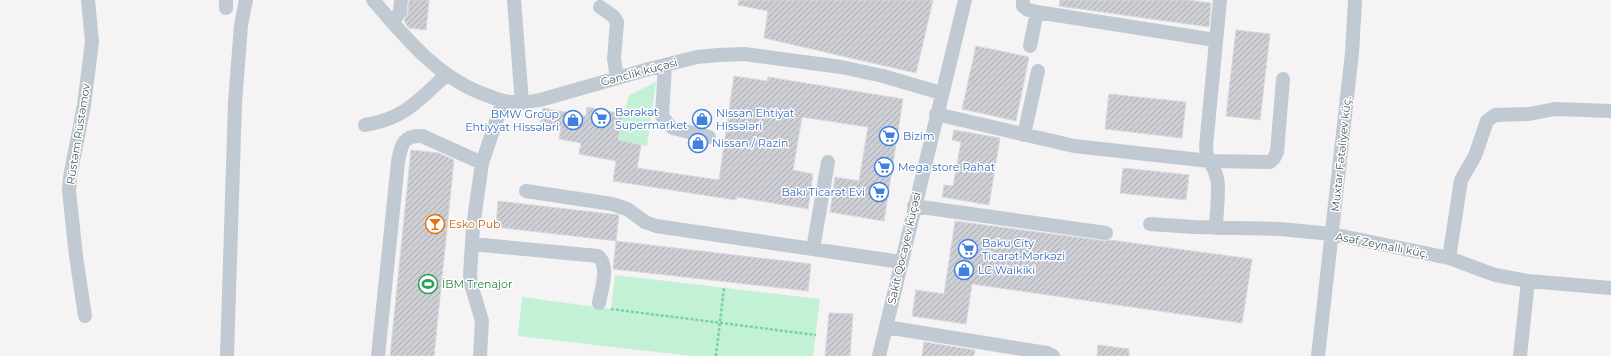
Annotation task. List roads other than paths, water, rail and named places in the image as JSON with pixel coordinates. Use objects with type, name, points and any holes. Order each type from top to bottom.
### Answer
[{"type":"street","name":"Rüstəm Rüstəmov","points":[[85,316],[76,256],[69,191],[70,177],[84,105],[92,42],[88,0]]},
{"type":"street","points":[[227,356],[235,103],[241,25],[246,0]]},
{"type":"street","name":"Gənclik küçəsi","points":[[373,0],[429,61],[446,75],[479,93],[503,101],[522,103],[540,100],[696,57],[744,54],[769,56],[841,67],[883,76],[941,93]]},
{"type":"street","points":[[392,22],[400,12],[401,0]]},
{"type":"street","points":[[514,0],[522,103]]},
{"type":"street","name":"Sakit Qocayev küçəsi","points":[[878,356],[941,93],[965,0]]},
{"type":"street","points":[[1023,0],[1023,6],[1028,10],[1037,12],[1215,40]]},
{"type":"street","points":[[1216,228],[1217,179],[1215,171],[1206,155],[1206,146],[1220,0]]},
{"type":"street","name":"Muxtar Fətəliyev küç.","points":[[1318,356],[1352,53],[1356,0]]},
{"type":"street","points":[[600,7],[613,16],[617,22],[614,59],[618,78]]},
{"type":"street","points":[[1030,46],[1037,12]]},
{"type":"street","points":[[664,65],[662,116],[673,128],[709,137]]},
{"type":"street","points":[[1024,135],[1038,71]]},
{"type":"street","points":[[365,125],[380,123],[409,109],[446,75]]},
{"type":"street","points":[[936,114],[1074,146],[1209,161],[1270,162],[1277,152],[1282,79]]},
{"type":"street","points":[[480,356],[482,321],[471,284],[472,244],[482,163],[503,101]]},
{"type":"street","points":[[1449,258],[1461,180],[1476,156],[1487,121],[1491,117],[1495,115],[1529,114],[1555,110],[1611,111]]},
{"type":"street","points":[[378,356],[398,162],[403,144],[407,138],[413,135],[422,136],[482,163]]},
{"type":"street","points":[[813,249],[828,162]]},
{"type":"street","points":[[526,191],[612,204],[626,209],[645,222],[656,226],[901,262]]},
{"type":"street","points":[[914,206],[1106,233]]},
{"type":"street","name":"Asəf Zeynallı küç.","points":[[1150,224],[1216,228],[1273,229],[1332,234],[1449,258],[1495,275],[1528,281],[1611,288]]},
{"type":"street","points":[[472,244],[598,256],[603,259],[605,266],[605,306]]},
{"type":"street","points":[[1520,356],[1528,281]]},
{"type":"street","points":[[886,327],[1046,353],[1053,356]]},
{"type":"place","name":"Bərəkət Supermarket","points":[[601,118]]},
{"type":"place","name":"Nissan Ehtiyat Hissələri","points":[[702,119]]},
{"type":"place","name":"BMW Group Ehtiyyat Hissələri","points":[[573,120]]},
{"type":"place","name":"Bizim","points":[[889,136]]},
{"type":"place","name":"Nissan / Razin","points":[[698,143]]},
{"type":"place","name":"Mega store Rahat","points":[[884,167]]},
{"type":"place","name":"Bakı Ticarət Evi","points":[[879,192]]},
{"type":"place","name":"Esko Pub","points":[[435,224]]},
{"type":"place","name":"Baku City Ticarət Mərkəzi","points":[[968,249]]},
{"type":"place","name":"LC Waikiki","points":[[964,270]]},
{"type":"place","name":"İBM Trenajor","points":[[428,284]]}]
